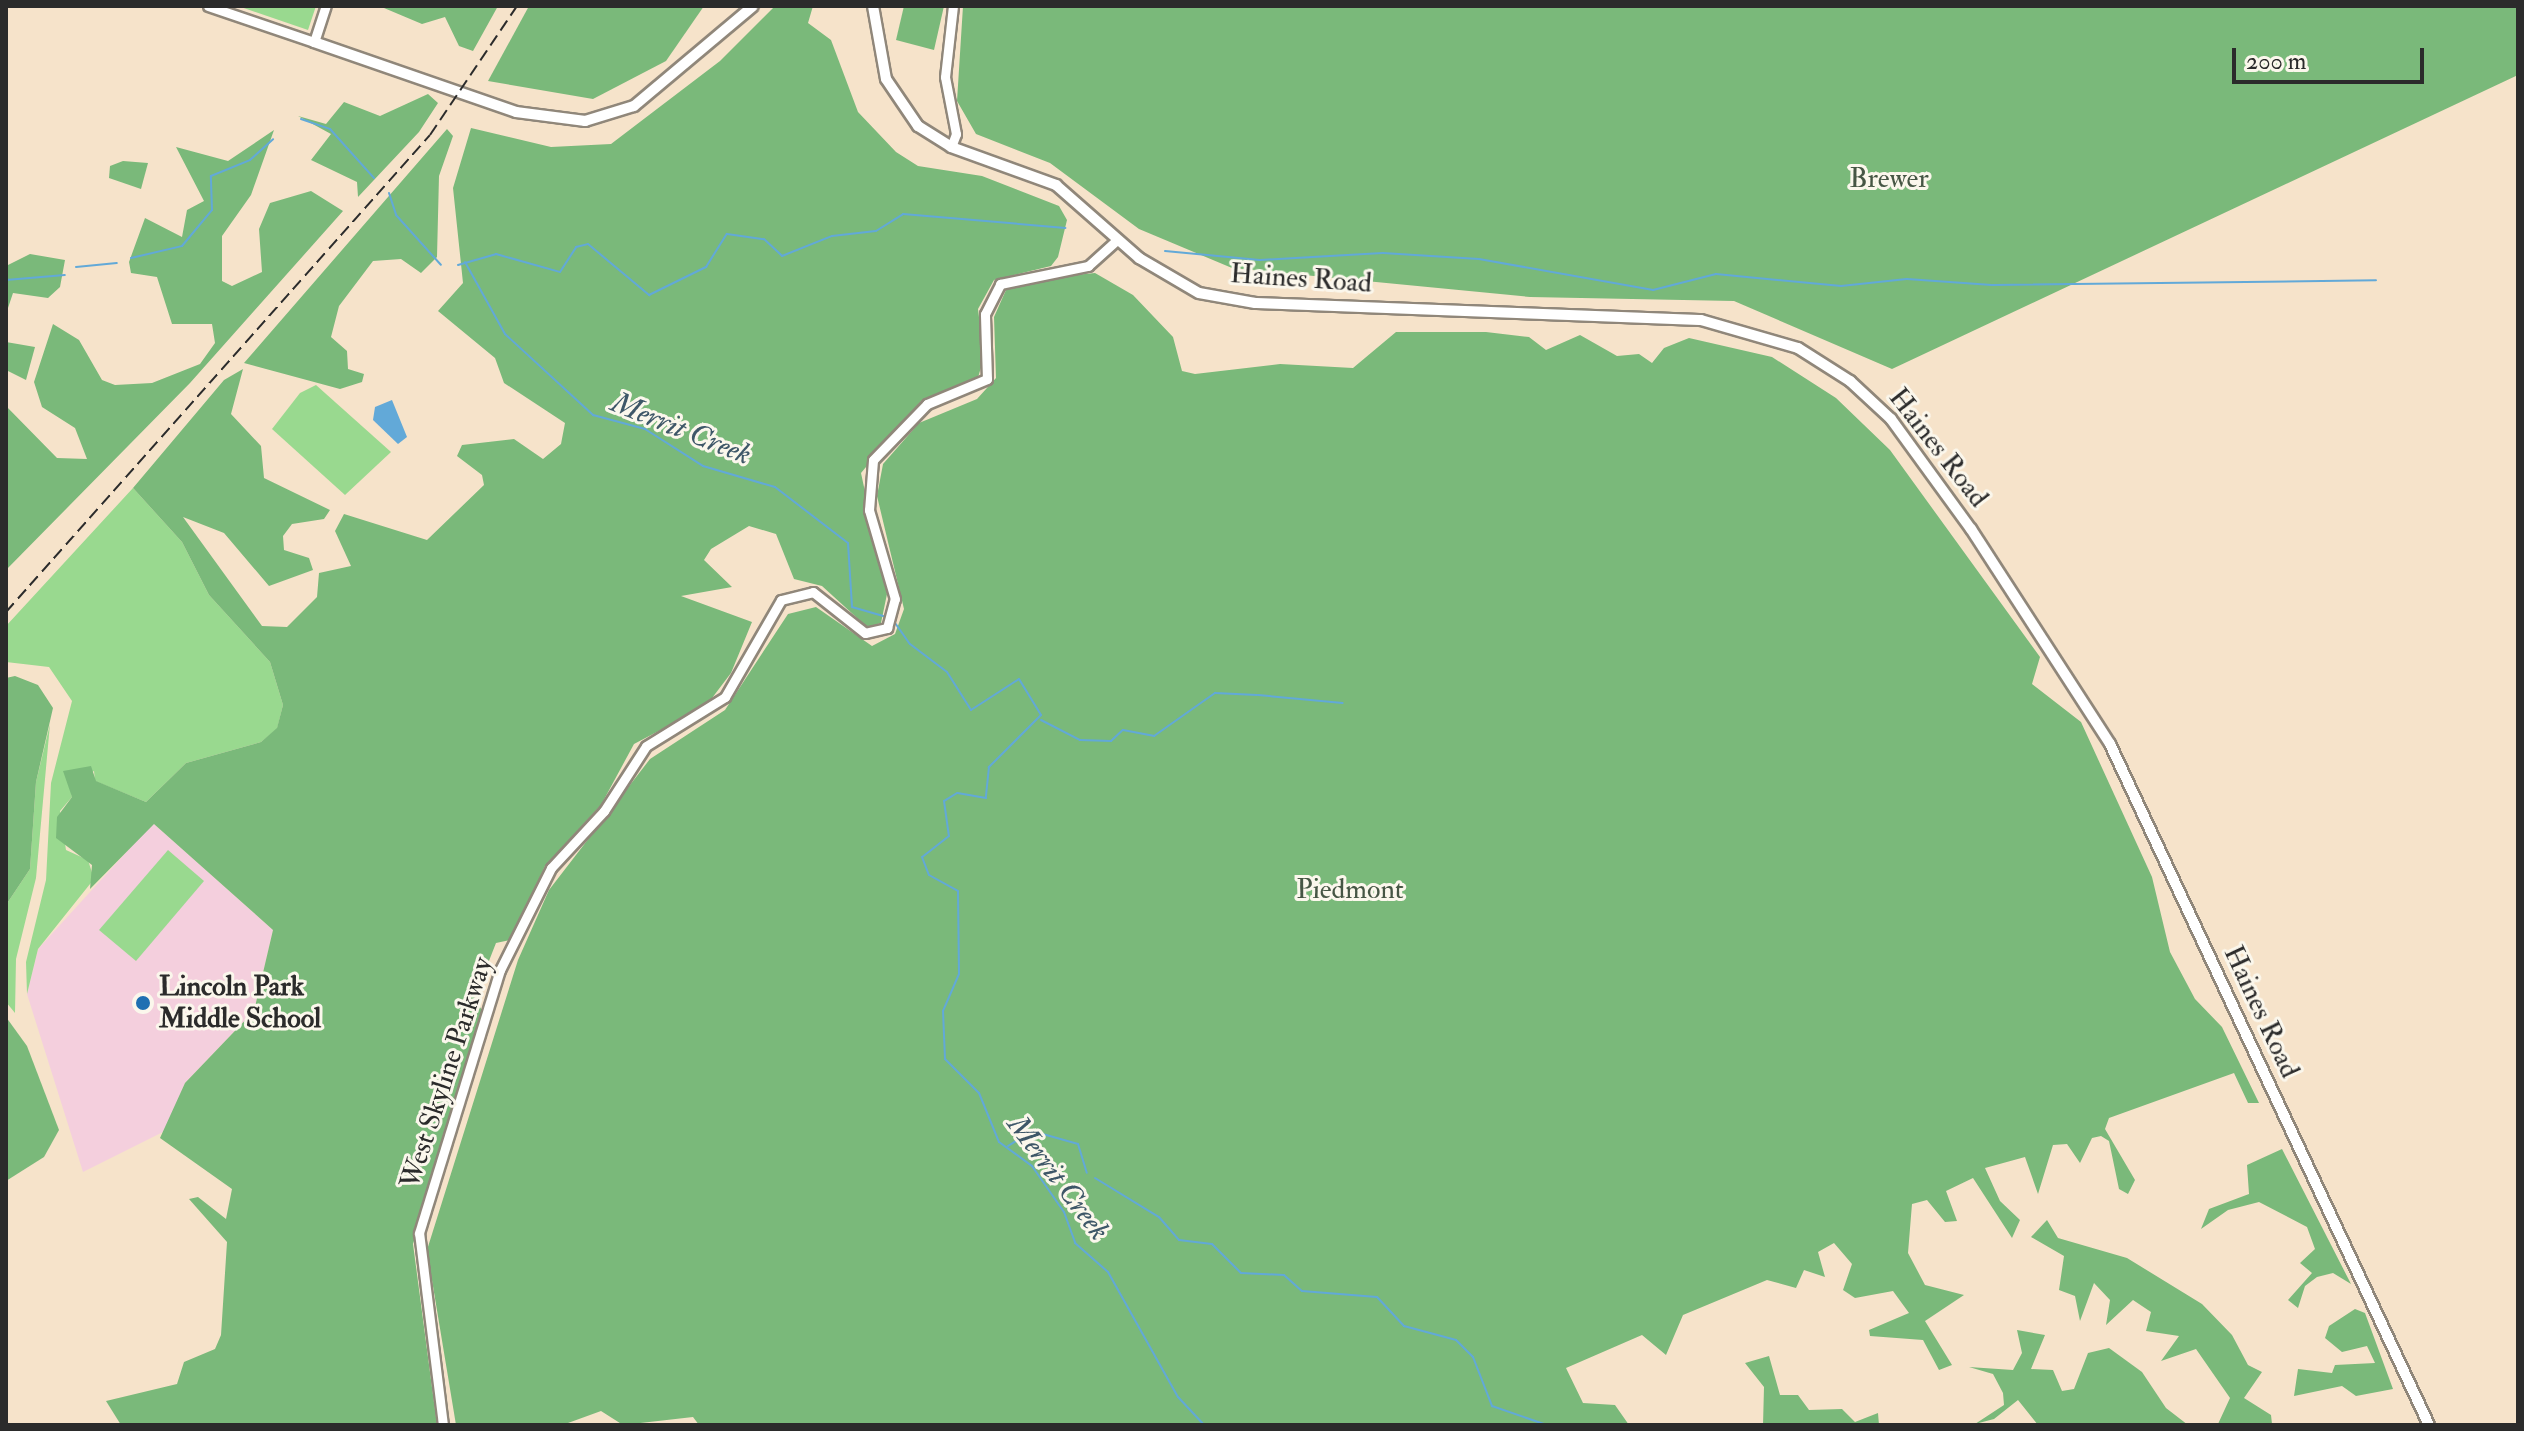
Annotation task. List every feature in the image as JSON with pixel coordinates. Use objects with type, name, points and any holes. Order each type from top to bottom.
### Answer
[{"type":"main road","points":[[314,42],[556,122],[619,113],[753,6]]},
{"type":"main road","name":"Haines Road","points":[[873,6],[875,40],[895,97],[918,126],[951,147],[1056,185],[1117,240],[1179,283],[1222,299],[1701,320],[1798,348],[1850,381],[1891,419],[1971,529],[2110,744],[2429,1425]]},
{"type":"street","points":[[208,6],[314,42],[326,6]]},
{"type":"street","points":[[951,147],[956,134],[945,77],[953,6]]},
{"type":"street","name":"West Skyline Parkway","points":[[443,1425],[421,1226],[465,1102],[500,970],[551,868],[604,811],[646,746],[725,697],[781,600],[813,592],[865,633],[889,625],[893,614],[869,510],[873,460],[927,404],[987,379],[985,314],[1000,284],[1088,266],[1117,240]]},
{"type":"shaded area","name":"Lincoln Park Middle School","points":[[153,823],[273,930],[254,1011],[185,1083],[165,1131],[83,1172],[27,994],[38,949]]},
{"type":"green space","points":[[238,6],[316,6],[308,30]]},
{"type":"green space","points":[[498,6],[473,51],[459,46],[445,17],[422,24],[384,8]]},
{"type":"green space","points":[[529,6],[704,6],[666,61],[593,99],[488,81]]},
{"type":"green space","points":[[775,6],[813,6],[808,23],[831,40],[858,112],[896,152],[918,166],[982,176],[1059,206],[1067,220],[1058,257],[1051,266],[994,280],[978,309],[984,357],[977,381],[922,400],[861,473],[887,594],[881,623],[867,627],[822,586],[794,579],[776,534],[749,526],[711,549],[704,560],[732,587],[681,596],[752,622],[731,673],[706,706],[634,744],[601,805],[545,866],[510,940],[496,943],[474,999],[482,1010],[459,1103],[413,1244],[437,1425],[121,1425],[106,1401],[177,1384],[184,1362],[215,1349],[221,1335],[227,1242],[189,1199],[198,1197],[226,1219],[232,1189],[160,1138],[185,1083],[254,1011],[273,930],[154,824],[90,889],[92,865],[56,838],[57,817],[72,797],[63,771],[91,766],[96,781],[146,802],[186,763],[261,742],[277,728],[283,705],[270,662],[209,595],[182,542],[133,488],[224,380],[243,369],[231,414],[261,446],[264,478],[330,510],[324,519],[292,524],[283,536],[284,550],[309,558],[313,570],[269,586],[224,533],[183,517],[262,626],[287,627],[317,597],[319,573],[351,566],[335,531],[344,514],[427,540],[484,485],[482,475],[457,456],[462,445],[514,439],[543,459],[561,444],[565,423],[504,383],[495,358],[438,311],[463,283],[453,188],[471,128],[551,147],[611,144],[720,61]]},
{"type":"green space","points":[[904,6],[944,6],[934,50],[896,40]]},
{"type":"green space","name":"Brewer","points":[[963,6],[2518,6],[2518,75],[1892,369],[1734,301],[1530,297],[1232,268],[1139,229],[1050,163],[976,134],[957,101]]},
{"type":"green space","points":[[428,94],[438,103],[419,132],[358,197],[357,182],[311,160],[331,134],[298,116],[326,124],[344,102],[380,116]]},
{"type":"green space","points":[[447,129],[453,136],[439,176],[437,257],[421,273],[401,259],[373,261],[339,306],[331,337],[347,351],[348,369],[364,374],[362,382],[340,389],[244,363]]},
{"type":"green space","points":[[274,130],[251,195],[222,236],[222,281],[232,286],[262,272],[259,229],[270,203],[311,191],[343,211],[190,383],[6,570],[6,406],[57,458],[87,459],[75,428],[42,407],[34,382],[53,324],[79,340],[102,380],[115,385],[152,383],[200,364],[215,343],[212,324],[172,324],[157,277],[131,273],[129,262],[145,218],[182,237],[187,210],[204,201],[176,147],[228,161]]},
{"type":"green space","points":[[123,161],[148,163],[141,189],[109,178],[110,166]]},
{"type":"green space","points":[[30,254],[65,260],[60,287],[48,298],[13,293],[6,314],[6,266]]},
{"type":"green space","name":"Piedmont","points":[[1095,273],[1133,295],[1173,337],[1182,371],[1195,374],[1280,364],[1353,368],[1396,332],[1486,332],[1529,337],[1546,350],[1580,335],[1617,356],[1639,354],[1652,363],[1664,348],[1689,338],[1772,357],[1836,398],[1890,450],[2040,657],[2032,684],[2081,722],[2152,877],[2170,952],[2195,999],[2222,1027],[2259,1103],[2248,1103],[2234,1073],[2109,1118],[2105,1129],[2135,1180],[2128,1194],[2119,1189],[2109,1141],[2101,1136],[2092,1138],[2080,1163],[2067,1144],[2053,1145],[2038,1194],[2025,1157],[1985,1168],[2000,1201],[2020,1220],[2012,1238],[1973,1178],[1946,1191],[1957,1221],[1945,1222],[1927,1200],[1912,1204],[1908,1253],[1925,1285],[1964,1295],[1925,1321],[1952,1365],[1939,1370],[1923,1340],[1870,1336],[1869,1330],[1909,1313],[1893,1291],[1855,1298],[1843,1290],[1852,1264],[1834,1243],[1818,1252],[1825,1277],[1804,1270],[1796,1288],[1767,1280],[1683,1315],[1666,1355],[1642,1335],[1566,1368],[1583,1403],[1615,1405],[1629,1425],[699,1425],[693,1417],[623,1425],[601,1411],[568,1423],[456,1425],[427,1250],[518,960],[549,890],[650,759],[725,710],[788,614],[816,607],[872,646],[895,634],[904,609],[877,496],[883,464],[919,423],[977,399],[996,378],[994,317],[1006,290],[1025,280]]},
{"type":"green space","points":[[6,342],[35,347],[26,380],[6,370]]},
{"type":"green space","points":[[316,385],[391,452],[345,495],[272,429],[300,393]]},
{"type":"green space","points":[[133,488],[182,542],[209,595],[270,662],[283,705],[277,729],[261,742],[186,763],[146,802],[95,781],[94,771],[70,784],[72,797],[60,811],[66,850],[88,860],[94,879],[38,949],[27,994],[26,962],[46,880],[51,783],[72,701],[49,667],[6,662],[6,626]]},
{"type":"green space","points":[[15,676],[38,685],[53,708],[36,782],[30,869],[6,905],[6,678]]},
{"type":"green space","points":[[50,724],[36,878],[16,959],[15,1013],[6,1002],[6,905],[30,869],[36,782]]},
{"type":"green space","points":[[168,850],[204,881],[136,961],[99,930]]},
{"type":"green space","points":[[6,1017],[27,1046],[59,1130],[44,1157],[6,1181]]},
{"type":"green space","points":[[2282,1149],[2351,1284],[2333,1273],[2317,1277],[2305,1286],[2298,1308],[2288,1300],[2312,1273],[2300,1263],[2315,1249],[2307,1227],[2259,1202],[2228,1210],[2201,1229],[2209,1209],[2249,1194],[2247,1165]]},
{"type":"green space","points":[[2047,1220],[2058,1238],[2127,1258],[2202,1304],[2232,1335],[2248,1365],[2262,1372],[2244,1398],[2271,1415],[2272,1424],[2218,1424],[2230,1398],[2196,1349],[2161,1361],[2179,1336],[2146,1331],[2151,1312],[2133,1300],[2106,1325],[2110,1300],[2094,1283],[2080,1321],[2075,1296],[2059,1290],[2064,1256],[2031,1237]]},
{"type":"green space","points":[[2355,1309],[2365,1313],[2393,1389],[2356,1396],[2342,1386],[2294,1396],[2298,1369],[2332,1373],[2335,1365],[2375,1363],[2367,1346],[2342,1352],[2325,1338],[2329,1326]]},
{"type":"green space","points":[[2017,1330],[2045,1335],[2031,1369],[2053,1370],[2062,1391],[2074,1389],[2088,1353],[2109,1348],[2142,1372],[2166,1408],[2188,1425],[2038,1425],[2018,1400],[1994,1419],[1975,1424],[2004,1405],[2003,1393],[1993,1374],[1969,1367],[2013,1370],[2022,1353]]},
{"type":"green space","points":[[1769,1356],[1780,1395],[1798,1395],[1809,1410],[1842,1409],[1855,1422],[1878,1413],[1879,1425],[1763,1425],[1764,1387],[1745,1363]]},
{"type":"water","points":[[392,400],[407,437],[398,444],[373,420],[375,407]]},
{"type":"waterway","points":[[301,119],[330,129],[374,178]]},
{"type":"waterway","points":[[131,258],[182,246],[212,210],[211,176],[250,160],[273,139]]},
{"type":"waterway","points":[[389,193],[396,215],[441,265]]},
{"type":"waterway","points":[[458,265],[496,254],[560,272],[576,247],[588,244],[649,295],[706,267],[727,234],[764,239],[782,256],[832,236],[876,231],[903,214],[1065,228]]},
{"type":"waterway","points":[[1165,251],[1260,260],[1383,253],[1479,259],[1653,290],[1716,274],[1841,286],[1907,279],[1992,285],[2376,280]]},
{"type":"waterway","name":"Merrit Creek","points":[[465,262],[505,334],[593,415],[645,429],[703,466],[775,487],[848,543],[852,607],[887,617]]},
{"type":"waterway","points":[[76,267],[117,263]]},
{"type":"waterway","points":[[6,280],[65,275]]},
{"type":"waterway","name":"Merrit Creek","points":[[893,620],[910,644],[947,672],[971,710],[1019,679],[1041,715],[989,767],[986,798],[957,793],[944,801],[949,836],[922,857],[929,875],[958,891],[959,974],[943,1011],[945,1059],[979,1093],[999,1142],[1032,1166],[1064,1212],[1075,1243],[1108,1272],[1178,1397],[1204,1425]]},
{"type":"waterway","points":[[1041,720],[1080,740],[1111,741],[1123,730],[1154,736],[1215,693],[1257,695]]},
{"type":"waterway","points":[[1258,695],[1343,703]]},
{"type":"waterway","points":[[1008,1146],[1032,1131],[1078,1144],[1087,1173]]},
{"type":"waterway","points":[[1095,1178],[1159,1217],[1179,1240],[1212,1244],[1241,1273],[1284,1275],[1302,1291],[1377,1297],[1404,1326],[1456,1340],[1473,1357],[1492,1406],[1547,1425]]},
{"type":"railway","points":[[6,612],[430,135],[517,6]]},
{"type":"place","name":"Lincoln Park Middle School","points":[[143,1003]]}]
